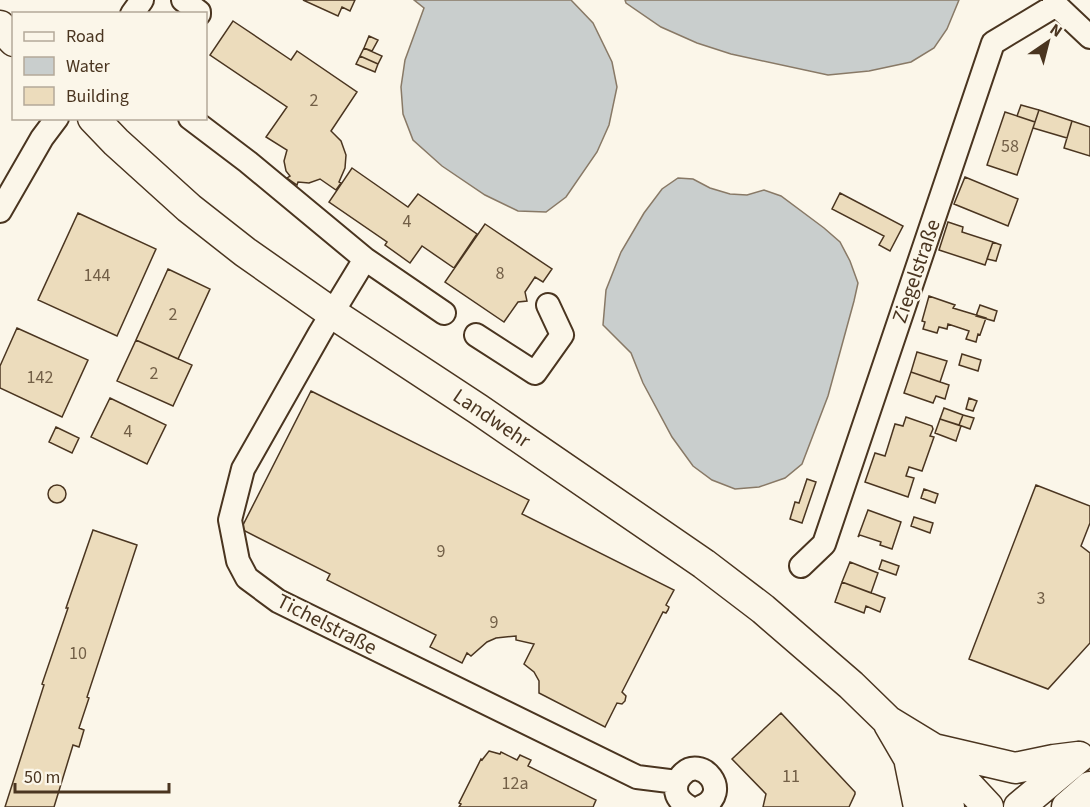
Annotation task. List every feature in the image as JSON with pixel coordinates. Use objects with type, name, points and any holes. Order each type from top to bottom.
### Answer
[{"type":"main road","points":[[0,26],[12,39]]},
{"type":"main road","name":"Landwehr","points":[[95,120],[189,208],[244,252],[704,564],[763,609],[851,685],[922,754],[988,807]]},
{"type":"main road","points":[[919,807],[922,754],[1015,768],[1084,755]]},
{"type":"main road","name":"Landwehr","points":[[922,754],[950,807]]},
{"type":"main road","points":[[1019,807],[1084,755]]},
{"type":"main road","points":[[1067,807],[1090,787]]},
{"type":"street","points":[[183,0],[199,12]]},
{"type":"street","points":[[1055,3],[1090,37]]},
{"type":"street","name":"Ziegelstraße","points":[[801,566],[824,544],[993,43],[1055,3]]},
{"type":"street","points":[[0,211],[42,138],[56,120]]},
{"type":"street","points":[[193,120],[285,192],[365,259],[444,313]]},
{"type":"street","name":"Tichelstraße","points":[[365,259],[243,469],[230,520],[238,561],[247,579],[278,601],[637,777],[677,782]]},
{"type":"street","points":[[476,335],[535,373],[562,335],[548,305]]},
{"type":"street","points":[[689,807],[679,799],[676,789],[682,774],[692,769],[705,772],[714,782],[714,796],[701,807]]},
{"type":"water","points":[[414,0],[571,0],[593,23],[612,62],[617,87],[609,125],[597,152],[566,197],[546,212],[518,211],[485,195],[442,166],[413,140],[403,114],[401,87],[405,60],[424,8]]},
{"type":"water","points":[[625,0],[959,0],[947,29],[934,48],[911,62],[869,71],[828,75],[731,54],[697,43],[661,27],[626,3]]},
{"type":"water","points":[[678,178],[693,179],[710,188],[730,194],[747,195],[764,190],[781,196],[840,242],[858,283],[828,396],[802,464],[785,478],[759,487],[735,489],[712,480],[693,466],[672,437],[643,383],[631,353],[603,325],[606,290],[621,252],[644,213],[662,189]]},
{"type":"building","points":[[303,0],[355,0],[350,11],[342,7],[338,16]]},
{"type":"building","points":[[233,21],[291,60],[297,51],[357,92],[331,131],[341,141],[346,155],[345,168],[339,182],[341,183],[336,190],[320,179],[309,183],[298,182],[297,185],[287,178],[290,176],[286,171],[284,161],[287,150],[266,137],[287,107],[210,55]]},
{"type":"building","points":[[369,36],[378,40],[372,51],[364,48]]},
{"type":"building","points":[[364,48],[382,56],[378,64],[360,56]]},
{"type":"building","points":[[360,56],[378,64],[375,72],[356,64]]},
{"type":"building","points":[[1021,105],[1039,110],[1035,122],[1017,116]]},
{"type":"building","points":[[1039,110],[1072,121],[1067,138],[1033,128]]},
{"type":"building","points":[[1005,112],[1035,122],[1017,175],[987,165]]},
{"type":"building","points":[[1072,121],[1090,127],[1090,156],[1064,148]]},
{"type":"building","points":[[352,168],[408,207],[418,194],[477,234],[454,268],[422,246],[410,263],[385,245],[387,242],[329,202]]},
{"type":"building","points":[[965,177],[1018,199],[1008,226],[954,204]]},
{"type":"building","points":[[840,193],[903,226],[890,251],[879,245],[884,236],[832,209]]},
{"type":"building","points":[[78,213],[156,249],[117,336],[38,300]]},
{"type":"building","points":[[948,222],[963,227],[962,232],[993,242],[985,265],[939,250]]},
{"type":"building","points":[[485,224],[552,269],[543,282],[535,277],[525,292],[527,301],[518,302],[504,322],[445,282]]},
{"type":"building","points":[[993,242],[1001,245],[996,261],[987,259]]},
{"type":"building","points":[[168,269],[210,289],[178,359],[136,340]]},
{"type":"building","points":[[929,296],[955,305],[953,308],[986,318],[976,342],[966,339],[969,331],[948,324],[947,329],[939,327],[937,333],[923,329],[925,322],[922,321]]},
{"type":"building","points":[[980,305],[997,311],[994,321],[976,316]]},
{"type":"building","points":[[17,328],[88,360],[62,417],[0,388],[0,366]]},
{"type":"building","points":[[136,340],[192,365],[173,406],[117,381]]},
{"type":"building","points":[[917,352],[947,361],[940,382],[911,372]]},
{"type":"building","points":[[962,354],[981,360],[978,371],[959,365]]},
{"type":"building","points":[[911,372],[949,385],[945,399],[936,396],[933,403],[904,393]]},
{"type":"building","points":[[311,391],[529,500],[522,514],[674,590],[666,605],[669,607],[668,610],[666,613],[663,612],[622,692],[626,696],[625,701],[622,704],[617,703],[605,727],[539,693],[539,681],[534,672],[524,664],[534,644],[516,640],[516,636],[496,638],[487,642],[471,656],[467,653],[462,663],[430,647],[436,635],[327,580],[330,574],[241,529]]},
{"type":"building","points":[[110,398],[166,425],[147,464],[91,437]]},
{"type":"building","points":[[969,398],[977,401],[973,411],[966,409]]},
{"type":"building","points":[[944,408],[963,415],[959,425],[940,419]]},
{"type":"building","points":[[963,415],[974,418],[970,429],[959,425]]},
{"type":"building","points":[[906,417],[932,426],[930,436],[934,437],[922,471],[909,467],[906,476],[914,478],[908,497],[865,482],[875,453],[885,456],[895,424],[903,426]]},
{"type":"building","points":[[940,419],[961,426],[956,441],[935,433]]},
{"type":"building","points":[[56,427],[79,438],[72,453],[49,442]]},
{"type":"building","points":[[807,479],[816,482],[802,523],[790,519],[795,502],[799,503]]},
{"type":"building","points":[[57,485],[63,488],[66,494],[63,500],[57,503],[51,500],[48,494],[51,488]]},
{"type":"building","points":[[1036,485],[1090,506],[1090,523],[1081,546],[1090,553],[1090,643],[1048,689],[969,659]]},
{"type":"building","points":[[924,489],[938,494],[935,503],[921,498]]},
{"type":"building","points":[[868,510],[901,522],[892,549],[880,545],[881,542],[860,535],[858,537]]},
{"type":"building","points":[[914,517],[933,523],[930,533],[911,526]]},
{"type":"building","points":[[93,530],[137,545],[87,697],[89,698],[79,728],[84,730],[79,747],[73,745],[54,807],[5,807],[44,685],[42,684],[68,608],[66,608]]},
{"type":"building","points":[[882,560],[899,566],[896,575],[879,569]]},
{"type":"building","points":[[850,562],[878,573],[871,593],[842,582]]},
{"type":"building","points":[[842,582],[885,598],[880,612],[866,606],[864,613],[835,602]]},
{"type":"building","points":[[781,713],[855,792],[849,807],[763,807],[766,794],[732,759]]},
{"type":"building","points":[[489,751],[500,754],[501,752],[517,760],[520,755],[531,760],[528,766],[596,800],[593,807],[459,807],[481,759]]}]
